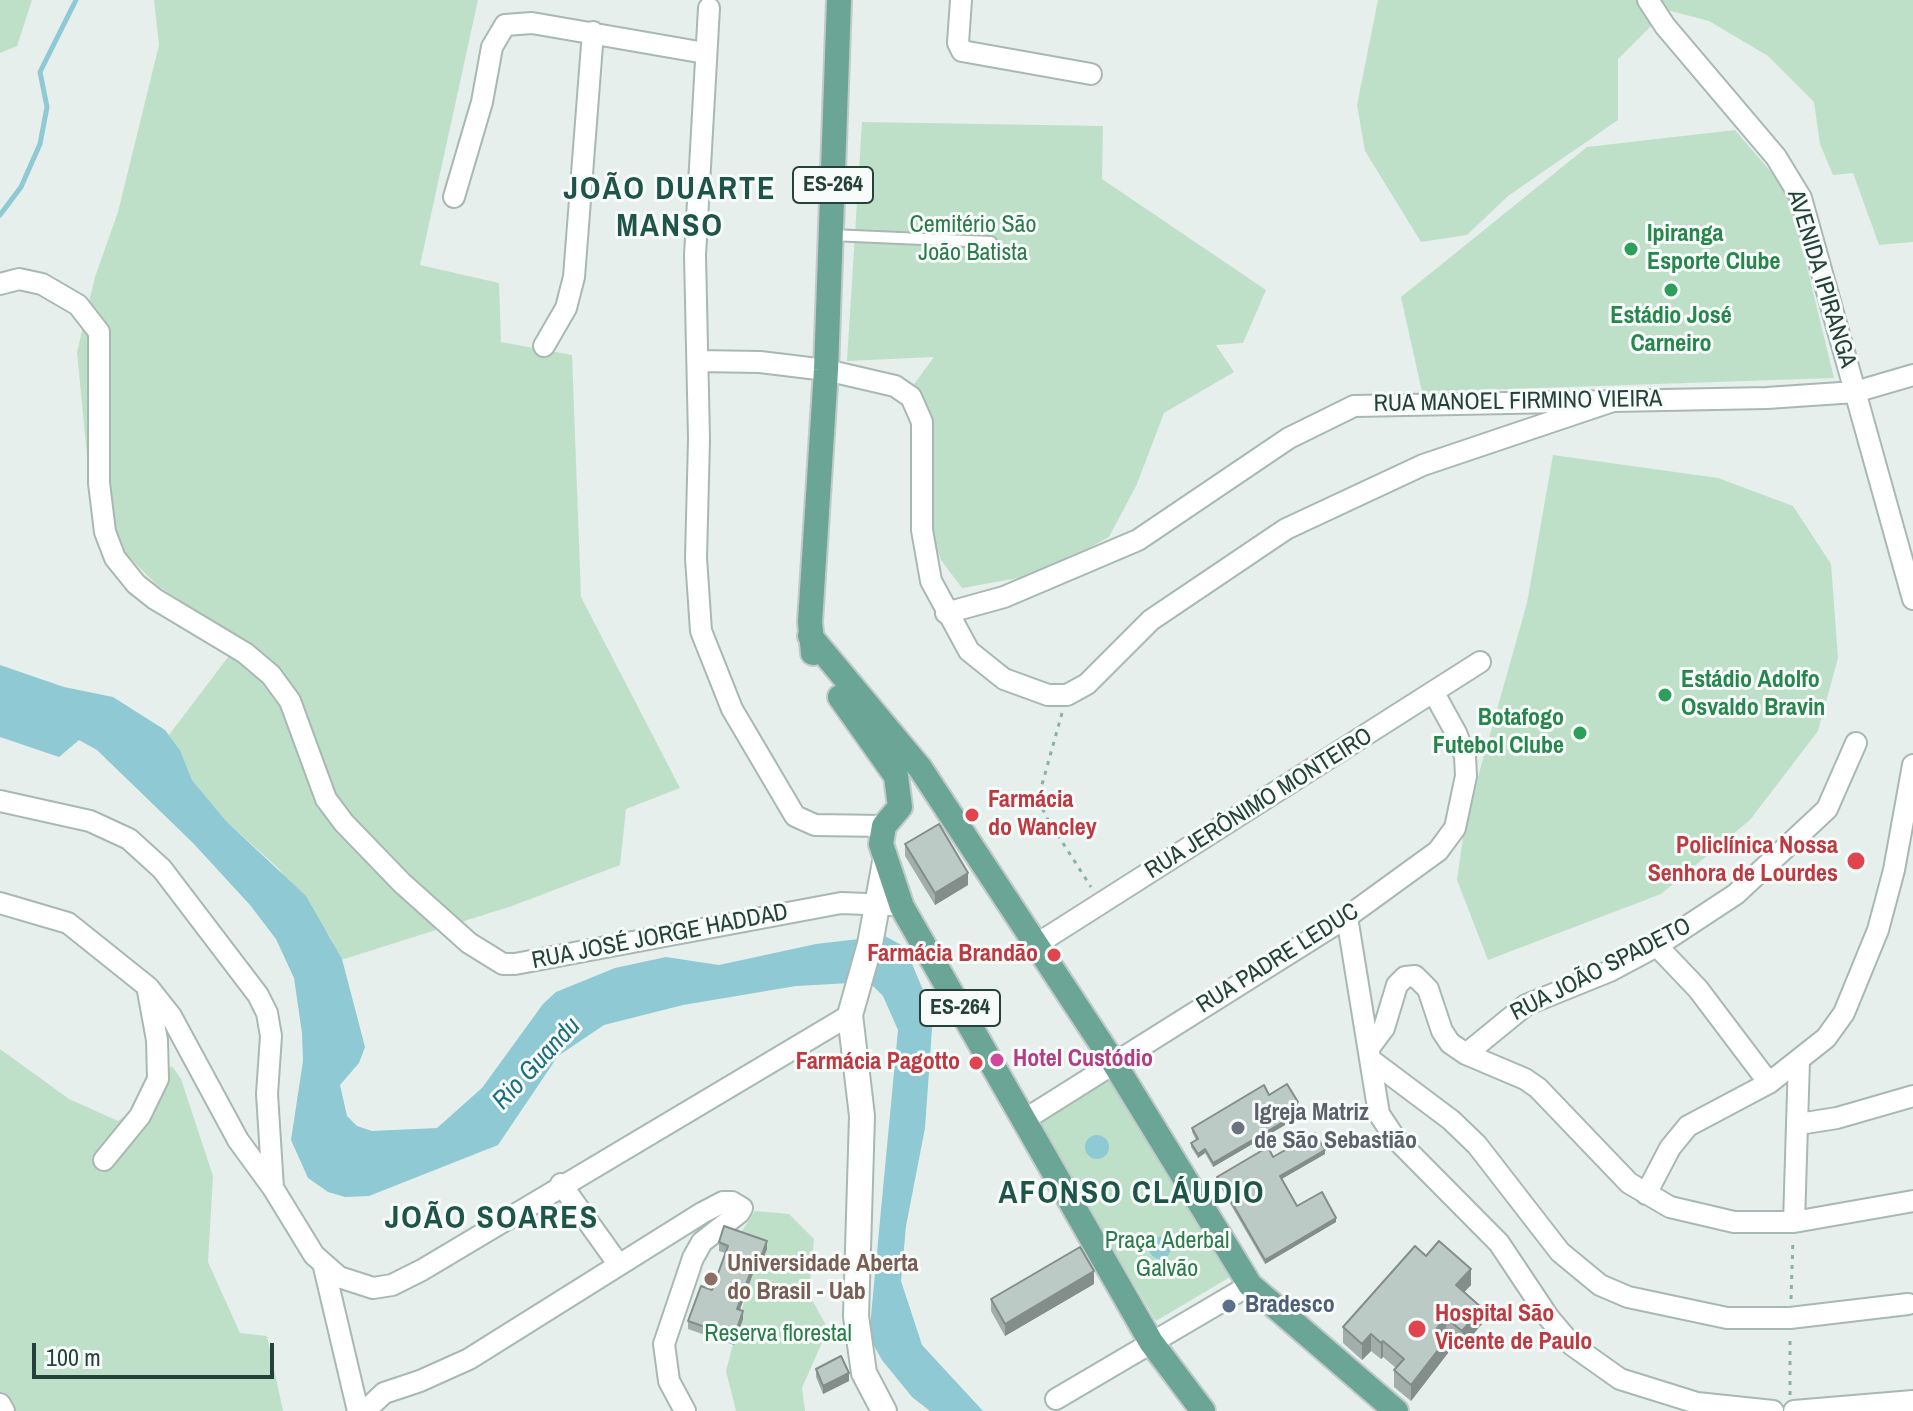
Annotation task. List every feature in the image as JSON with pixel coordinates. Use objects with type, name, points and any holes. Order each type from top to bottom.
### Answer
[{"type":"main road","name":"ES-264","points":[[839,0],[826,370],[810,636],[824,677],[896,776],[900,807]]},
{"type":"main road","points":[[810,636],[920,768],[1114,1063],[1250,1285],[1396,1411]]},
{"type":"main road","points":[[884,826],[900,807],[928,808],[953,819]]},
{"type":"main road","name":"ES-264","points":[[884,826],[881,844],[892,902],[1024,1120],[1151,1342],[1203,1411]]},
{"type":"street","points":[[961,0],[958,45],[962,51],[1091,74]]},
{"type":"street","name":"AVENIDA IPIRANGA","points":[[1648,0],[1665,26],[1776,157],[1801,198],[1913,599]]},
{"type":"street","points":[[709,8],[696,196],[696,558],[698,612],[706,650],[732,709],[795,816],[815,825],[884,826]]},
{"type":"street","points":[[454,197],[482,102],[492,47],[498,31],[510,24],[532,23],[593,32],[705,53]]},
{"type":"street","points":[[544,346],[566,308],[574,277],[593,32]]},
{"type":"street","name":"RUA JOSÉ JORGE HADDAD","points":[[0,284],[19,279],[42,284],[78,305],[99,332],[99,483],[105,532],[115,558],[136,584],[155,599],[245,653],[271,675],[290,701],[326,799],[344,823],[402,883],[469,943],[503,964],[515,964],[841,903],[892,902]]},
{"type":"street","points":[[698,361],[760,362],[826,370],[895,386],[917,407],[925,450],[922,530],[931,581],[946,613],[969,651],[986,667],[1032,691],[1067,695],[1096,677],[1151,620],[1286,529],[1423,465],[1529,426],[1616,400]]},
{"type":"street","name":"RUA MANOEL FIRMINO VIEIRA","points":[[946,613],[1004,597],[1138,540],[1289,438],[1354,406],[1855,392],[1913,375]]},
{"type":"street","name":"RUA JERÔNIMO MONTEIRO","points":[[1037,944],[1480,662]]},
{"type":"street","name":"RUA PADRE LEDUC","points":[[1024,1120],[1347,917],[1438,851],[1455,828],[1466,776],[1465,756],[1434,693]]},
{"type":"street","name":"RUA JOÃO SPADETO","points":[[1466,1054],[1526,1005],[1610,971],[1657,946],[1736,894],[1819,818],[1833,800],[1856,743]]},
{"type":"street","points":[[1646,1194],[1670,1148],[1688,1126],[1769,1083],[1826,1038],[1861,980],[1894,870],[1913,765]]},
{"type":"street","points":[[0,801],[90,821],[129,839],[162,869],[258,995],[267,1013],[271,1036],[267,1094],[273,1188]]},
{"type":"street","points":[[884,1411],[864,1373],[856,1316],[862,1128],[853,1004],[870,944],[892,902]]},
{"type":"street","points":[[0,903],[68,923],[148,987],[171,1016],[238,1140],[324,1267],[358,1411]]},
{"type":"street","points":[[1347,917],[1370,1054],[1374,1098],[1387,1127],[1499,1243],[1549,1318],[1572,1345],[1599,1368],[1654,1392],[1697,1403],[1773,1411]]},
{"type":"street","points":[[1657,946],[1698,989],[1769,1083]]},
{"type":"street","points":[[1370,1054],[1384,1028],[1397,985],[1411,976],[1419,978],[1428,989],[1442,1031],[1466,1054],[1525,1079],[1538,1088],[1614,1169],[1646,1194],[1695,1215],[1734,1222],[1794,1222],[1913,1201]]},
{"type":"street","points":[[104,1160],[140,1116],[158,1079],[158,1048],[148,987]]},
{"type":"street","points":[[324,1267],[353,1283],[373,1288],[392,1285],[853,1004]]},
{"type":"street","points":[[1370,1054],[1477,1145],[1560,1252],[1586,1278],[1600,1285],[1641,1301],[1727,1318],[1790,1318],[1908,1304]]},
{"type":"street","points":[[1794,1222],[1799,1060]]},
{"type":"street","points":[[1799,1124],[1837,1118],[1913,1096]]},
{"type":"street","points":[[561,1184],[619,1265]]},
{"type":"street","points":[[365,1411],[384,1393],[469,1359],[723,1202],[732,1202],[742,1208],[702,1242],[682,1280],[670,1318],[664,1344],[664,1364],[682,1410]]},
{"type":"street","points":[[1056,1399],[1250,1285]]},
{"type":"street","points":[[1794,1411],[1913,1401]]},
{"type":"street","points":[[0,1404],[4,1411]]},
{"type":"lane","points":[[831,235],[991,242]]},
{"type":"path","points":[[1067,695],[1038,799],[1102,903]]},
{"type":"green space","points":[[0,0],[32,0],[17,46],[0,53]]},
{"type":"green space","points":[[154,0],[478,0],[420,265],[499,283],[501,342],[572,355],[581,597],[680,788],[626,809],[620,865],[512,906],[341,960],[330,937],[278,868],[227,822],[192,780],[180,750],[169,735],[241,640],[158,586],[111,539],[87,456],[77,352],[95,277],[118,212],[159,45]]},
{"type":"green space","points":[[1378,0],[1913,0],[1913,242],[1879,245],[1853,173],[1833,175],[1820,144],[1814,102],[1768,56],[1709,21],[1667,10],[1618,59],[1618,120],[1508,196],[1467,235],[1421,242],[1365,151],[1357,105]]},
{"type":"green space","name":"Cemitério São João Batista","points":[[862,122],[1103,126],[1102,179],[1266,290],[1243,343],[1216,345],[1234,372],[1164,413],[1137,484],[1109,537],[1041,574],[962,588],[941,560],[923,505],[909,391],[934,357],[847,361]]},
{"type":"green space","name":"Ipiranga Esporte Clube","points":[[1735,130],[1789,193],[1834,378],[1422,392],[1401,297],[1587,147]]},
{"type":"green space","name":"Estádio Adolfo Osvaldo Bravin","points":[[1553,455],[1718,478],[1793,506],[1831,564],[1838,658],[1818,731],[1750,820],[1661,894],[1488,960],[1457,880],[1465,823],[1527,603]]},
{"type":"green space","points":[[0,1049],[69,1099],[118,1121],[143,1103],[151,1080],[172,1066],[181,1079],[213,1176],[208,1262],[240,1333],[267,1336],[283,1411],[0,1411]]},
{"type":"green space","name":"Praça Aderbal Galvão","points":[[1109,1078],[1230,1277],[1156,1321],[1038,1122]]},
{"type":"green space","name":"Reserva florestal","points":[[755,1211],[789,1214],[814,1239],[809,1294],[828,1329],[802,1388],[805,1411],[736,1411],[726,1371],[746,1294],[748,1262],[742,1231]]},
{"type":"water","name":"Rio Guandu","points":[[0,665],[64,687],[113,697],[165,730],[180,750],[192,780],[227,822],[306,896],[342,959],[365,1047],[359,1063],[340,1085],[347,1116],[357,1126],[372,1131],[437,1128],[482,1088],[543,1004],[556,992],[615,968],[666,957],[719,965],[816,944],[885,936],[905,947],[933,1014],[925,1128],[906,1226],[901,1281],[922,1345],[983,1411],[930,1411],[912,1397],[882,1360],[869,1337],[898,1030],[883,996],[869,982],[796,986],[683,1005],[604,1025],[558,1056],[498,1145],[369,1196],[345,1197],[328,1192],[308,1178],[291,1140],[303,1061],[302,1033],[294,978],[276,939],[250,905],[193,843],[97,750],[79,740],[59,757],[0,737]]},
{"type":"water","points":[[1097,1135],[1106,1138],[1109,1147],[1106,1156],[1097,1159],[1088,1156],[1085,1147],[1088,1138]]},
{"type":"water","points":[[1160,1237],[1168,1240],[1171,1248],[1168,1256],[1160,1259],[1152,1256],[1149,1248],[1152,1240]]},
{"type":"building","points":[[939,824],[968,873],[935,893],[905,844]]},
{"type":"building","name":"Igreja Matriz de São Sebastião","points":[[1287,1084],[1298,1102],[1281,1112],[1285,1121],[1213,1163],[1205,1149],[1198,1154],[1191,1143],[1198,1139],[1192,1128],[1264,1085],[1269,1095]]},
{"type":"building","points":[[1315,1133],[1325,1150],[1280,1176],[1297,1206],[1322,1192],[1336,1218],[1265,1260],[1217,1177],[1268,1147],[1273,1157]]},
{"type":"building","points":[[724,1226],[767,1241],[759,1262],[755,1260],[737,1309],[743,1311],[734,1337],[688,1321],[701,1286],[712,1290],[728,1246],[719,1242]]},
{"type":"building","name":"Hospital São Vicente de Paulo","points":[[1439,1241],[1471,1269],[1456,1285],[1482,1308],[1462,1331],[1446,1318],[1437,1328],[1448,1337],[1411,1385],[1394,1370],[1404,1359],[1383,1341],[1381,1343],[1371,1334],[1362,1344],[1343,1327],[1415,1246],[1426,1256]]},
{"type":"building","points":[[1080,1247],[1094,1271],[1005,1324],[991,1299]]},
{"type":"building","points":[[841,1356],[849,1373],[823,1386],[816,1369]]},
{"type":"waterway","points":[[0,215],[21,187],[40,144],[47,107],[40,72],[76,0]]},
{"type":"place","name":"Ipiranga Esporte Clube","points":[[1631,249]]},
{"type":"place","name":"Estádio José Carneiro","points":[[1671,290]]},
{"type":"place","name":"Estádio Adolfo Osvaldo Bravin","points":[[1665,695]]},
{"type":"place","name":"Botafogo Futebol Clube","points":[[1580,733]]},
{"type":"place","name":"Farmácia do Wancley","points":[[972,815]]},
{"type":"place","name":"Policlínica Nossa Senhora de Lourdes","points":[[1856,861]]},
{"type":"place","name":"Farmácia Brandão","points":[[1054,955]]},
{"type":"place","name":"Hotel Custódio","points":[[997,1060]]},
{"type":"place","name":"Farmácia Pagotto","points":[[976,1063]]},
{"type":"place","name":"Igreja Matriz de São Sebastião","points":[[1238,1128]]},
{"type":"place","name":"Universidade Aberta do Brasil - Uab","points":[[711,1279]]},
{"type":"place","name":"Bradesco","points":[[1229,1306]]},
{"type":"place","name":"Hospital São Vicente de Paulo","points":[[1417,1329]]},
{"type":"district","name":"JOÃO DUARTE MANSO","points":[[670,208]]},
{"type":"district","name":"AFONSO CLÁUDIO","points":[[1132,1194]]},
{"type":"district","name":"JOÃO SOARES","points":[[492,1219]]}]
